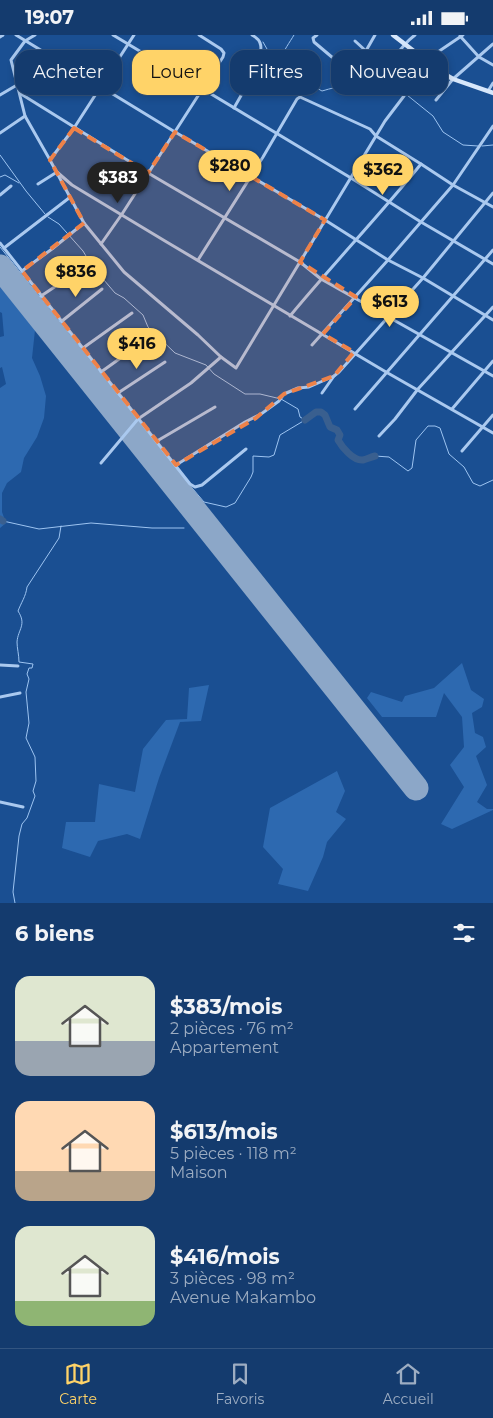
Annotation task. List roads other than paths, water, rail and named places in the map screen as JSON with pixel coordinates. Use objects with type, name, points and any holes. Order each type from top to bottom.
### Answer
[{"type":"street","points":[[16,35],[40,50]]},
{"type":"street","points":[[18,50],[25,41],[35,35]]},
{"type":"street","points":[[113,35],[136,50]]},
{"type":"street","points":[[122,54],[134,35]]},
{"type":"street","points":[[199,35],[223,52],[220,63]]},
{"type":"street","points":[[252,35],[260,43],[262,50]]},
{"type":"street","points":[[317,35],[313,38],[314,42],[331,56]]},
{"type":"street","points":[[367,50],[376,35]]},
{"type":"street","points":[[393,35],[413,50]]},
{"type":"street","points":[[400,50],[404,43],[415,35]]},
{"type":"street","points":[[440,50],[461,35],[479,57],[493,65]]},
{"type":"street","points":[[355,41],[365,50]]},
{"type":"street","points":[[436,100],[453,79],[493,44]]},
{"type":"street","points":[[15,55],[11,60],[15,77]]},
{"type":"street","points":[[448,76],[490,92],[493,83]]},
{"type":"street","points":[[0,95],[15,86]]},
{"type":"street","points":[[21,95],[26,116],[84,223],[124,272],[221,357],[236,367],[376,136],[404,95]]},
{"type":"street","points":[[23,95],[148,173],[300,263],[321,279],[356,297],[418,335],[493,376]]},
{"type":"street","points":[[50,160],[95,95]]},
{"type":"street","points":[[116,95],[250,177],[325,220],[356,241],[493,320]]},
{"type":"street","points":[[101,244],[198,95]]},
{"type":"street","points":[[212,95],[351,177],[421,222],[493,263]]},
{"type":"street","points":[[234,108],[241,95]]},
{"type":"street","points":[[198,260],[300,97],[370,129],[376,136],[421,163],[452,185],[493,207]]},
{"type":"street","points":[[0,133],[26,116]]},
{"type":"street","points":[[312,345],[356,297],[452,185],[493,126]]},
{"type":"street","points":[[290,316],[390,203],[421,163]]},
{"type":"street","points":[[38,184],[57,172]]},
{"type":"street","points":[[57,172],[72,185],[290,316],[493,433]]},
{"type":"street","points":[[0,195],[11,186]]},
{"type":"street","points":[[322,393],[354,352],[423,278],[493,193]]},
{"type":"street","points":[[4,248],[69,198]]},
{"type":"street","points":[[22,271],[84,223]]},
{"type":"street","points":[[0,243],[190,484],[195,487],[199,486],[246,449]]},
{"type":"street","points":[[355,409],[493,250]]},
{"type":"street","points":[[41,296],[82,268]]},
{"type":"street","points":[[62,321],[102,289]]},
{"type":"street","points":[[379,436],[418,389],[493,307]]},
{"type":"street","points":[[83,348],[132,313]]},
{"type":"street","points":[[101,372],[150,337]]},
{"type":"street","points":[[101,463],[138,419],[191,383],[221,357]]},
{"type":"street","points":[[452,409],[493,361]]},
{"type":"street","points":[[118,393],[165,362]]},
{"type":"street","points":[[176,465],[245,422],[256,418],[280,401],[284,394],[298,388],[308,387],[334,376]]},
{"type":"street","points":[[157,441],[214,407]]},
{"type":"street","points":[[462,451],[493,415]]},
{"type":"street","points":[[0,665],[18,667]]},
{"type":"street","points":[[0,697],[20,693]]},
{"type":"street","points":[[0,802],[23,807]]},
{"type":"waterway","points":[[294,35],[280,59],[278,72],[284,85],[304,81],[322,91],[331,89]]},
{"type":"waterway","points":[[263,42],[268,50]]},
{"type":"waterway","points":[[407,95],[433,116],[443,132],[463,145],[478,146]]},
{"type":"waterway","points":[[482,146],[493,145]]},
{"type":"waterway","points":[[0,155],[45,214]]},
{"type":"waterway","points":[[0,177],[5,175],[19,183]]},
{"type":"waterway","points":[[48,217],[59,224],[83,251],[92,266],[115,293],[124,298],[143,315],[148,327],[175,353],[206,365],[214,374],[245,394],[260,394],[281,399],[298,409],[300,417],[305,420],[280,435],[274,455],[269,457],[253,456],[253,472],[251,477],[235,503],[226,507],[204,502],[176,469]]},
{"type":"waterway","points":[[0,247],[135,416]]},
{"type":"waterway","points":[[305,420],[316,412],[321,412],[325,415],[330,427],[337,430],[340,435],[338,440],[352,456],[359,460],[375,456]]},
{"type":"waterway","points":[[375,456],[389,457],[408,471],[412,468],[416,440],[428,426],[435,426],[440,428],[449,454],[464,467],[473,483],[480,486],[493,480]]},
{"type":"waterway","points":[[3,521],[39,529],[91,523],[152,528],[184,528]]},
{"type":"waterway","points":[[15,903],[13,892],[19,836],[22,824],[27,818],[35,796],[33,791],[36,781],[35,757],[26,738],[29,723],[26,692],[29,679],[27,674],[33,664],[19,662],[17,642],[22,620],[18,611],[27,587],[59,538],[61,526]]}]
